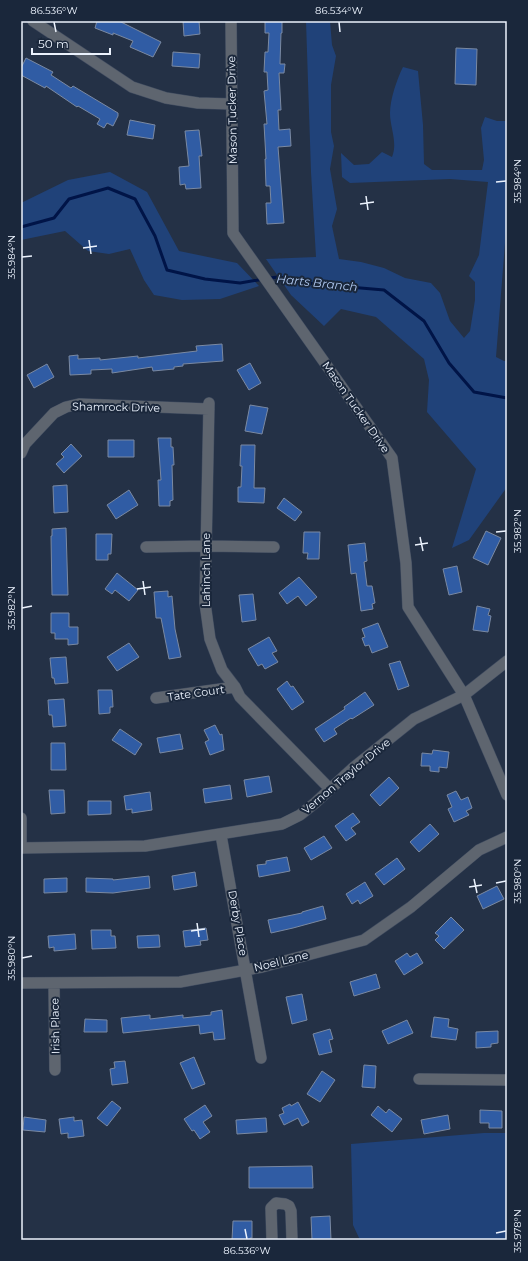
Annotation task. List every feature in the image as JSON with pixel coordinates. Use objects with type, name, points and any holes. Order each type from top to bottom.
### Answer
[{"type":"street","points":[[33,21],[132,87],[166,98],[198,103],[232,104]]},
{"type":"street","name":"Mason Tucker Drive","points":[[231,21],[233,233],[392,458],[406,563],[408,607],[464,695],[507,795]]},
{"type":"street","name":"Shamrock Drive","points":[[21,453],[24,444],[54,413],[66,406],[79,404],[209,406]]},
{"type":"street","name":"Lahinch Lane","points":[[209,406],[205,603],[210,639],[222,670],[235,687],[240,697],[330,789]]},
{"type":"street","points":[[146,547],[206,546],[274,548]]},
{"type":"street","name":"Vernon Traylor Drive","points":[[21,848],[145,846],[282,824],[300,815],[353,768],[414,719],[464,695],[507,661]]},
{"type":"street","name":"Tate Court","points":[[156,698],[235,687]]},
{"type":"street","points":[[21,818],[21,848]]},
{"type":"street","name":"Derby Place","points":[[221,835],[261,1058]]},
{"type":"street","name":"Noel Lane","points":[[21,984],[180,982],[262,967],[364,940],[375,934],[412,907],[479,850],[507,837]]},
{"type":"street","name":"Irish Place","points":[[54,983],[55,1070]]},
{"type":"street","points":[[419,1079],[507,1080]]},
{"type":"street","points":[[272,1240],[271,1208],[276,1203],[281,1203],[289,1206],[291,1211],[292,1240]]},
{"type":"shaded area","points":[[306,21],[330,21],[332,45],[336,56],[331,85],[331,132],[334,146],[330,169],[337,209],[332,226],[339,259],[361,262],[384,268],[405,278],[431,283],[440,293],[450,321],[464,338],[470,331],[475,300],[475,282],[469,276],[479,255],[488,182],[450,179],[350,183],[342,177],[341,153],[354,165],[369,164],[382,152],[392,157],[394,146],[390,119],[390,107],[394,89],[403,67],[418,71],[423,125],[424,164],[432,170],[482,170],[484,160],[481,128],[485,117],[497,121],[507,121],[507,218],[496,357],[507,361],[507,487],[469,540],[452,548],[476,469],[427,412],[429,380],[424,359],[376,317],[341,309],[324,326],[291,295],[266,259],[316,257],[311,172]]},
{"type":"shaded area","points":[[110,172],[147,192],[179,251],[237,263],[259,286],[220,299],[182,300],[154,295],[144,280],[130,249],[109,254],[88,251],[65,231],[21,240],[21,203],[68,180]]},
{"type":"shaded area","points":[[484,1133],[507,1133],[507,1240],[360,1240],[353,1225],[351,1144]]},
{"type":"building","points":[[97,21],[119,21],[161,42],[153,57],[130,47],[133,41],[95,28]]},
{"type":"building","points":[[183,21],[199,21],[200,34],[184,36]]},
{"type":"building","points":[[265,21],[282,21],[280,64],[285,64],[284,73],[279,73],[281,110],[278,110],[279,130],[290,129],[291,146],[278,147],[284,223],[267,224],[266,203],[271,203],[270,186],[266,186],[265,159],[264,124],[267,124],[264,91],[268,90],[267,72],[264,72],[265,52],[268,52],[269,33],[265,33]]},
{"type":"building","points":[[456,48],[477,49],[476,85],[455,84]]},
{"type":"building","points":[[173,52],[200,54],[199,68],[172,66]]},
{"type":"building","points":[[26,58],[53,72],[51,75],[71,88],[73,86],[118,113],[113,126],[107,123],[104,128],[97,124],[100,119],[78,106],[77,107],[46,86],[45,88],[21,75],[21,68]]},
{"type":"building","points":[[130,120],[155,125],[153,139],[127,135]]},
{"type":"building","points":[[199,130],[202,156],[199,156],[201,188],[186,189],[185,184],[180,185],[179,167],[189,166],[185,131]]},
{"type":"building","points":[[222,344],[223,361],[183,364],[183,366],[174,367],[174,369],[153,371],[152,367],[112,373],[112,369],[91,370],[91,374],[70,375],[69,356],[78,355],[78,359],[100,358],[100,360],[138,356],[138,358],[197,351],[196,346]]},
{"type":"building","points":[[250,363],[261,383],[249,390],[237,370]]},
{"type":"building","points":[[47,364],[54,377],[34,388],[27,375]]},
{"type":"building","points":[[250,405],[268,408],[262,434],[245,431]]},
{"type":"building","points":[[158,438],[171,438],[171,447],[173,447],[173,500],[170,501],[170,506],[159,506],[158,480],[161,480]]},
{"type":"building","points":[[108,440],[134,440],[134,457],[108,457]]},
{"type":"building","points":[[71,444],[82,456],[64,473],[56,464],[64,457],[61,454]]},
{"type":"building","points":[[241,445],[255,445],[254,488],[265,488],[264,503],[238,502],[238,487],[241,487]]},
{"type":"building","points":[[67,485],[68,512],[54,513],[53,486]]},
{"type":"building","points":[[129,490],[138,505],[116,519],[107,505]]},
{"type":"building","points":[[284,498],[302,512],[295,521],[277,508]]},
{"type":"building","points":[[66,528],[68,595],[52,595],[52,529]]},
{"type":"building","points":[[486,531],[501,538],[488,565],[473,558]]},
{"type":"building","points":[[304,532],[320,532],[319,559],[307,559],[308,553],[303,553]]},
{"type":"building","points":[[96,534],[112,534],[111,554],[108,554],[108,560],[96,560]]},
{"type":"building","points":[[365,543],[367,561],[364,562],[367,586],[372,586],[375,603],[372,604],[373,609],[361,611],[356,573],[351,574],[348,545]]},
{"type":"building","points":[[457,566],[462,592],[449,595],[443,569]]},
{"type":"building","points":[[117,573],[138,590],[129,601],[115,590],[112,594],[105,589]]},
{"type":"building","points":[[299,577],[317,597],[306,606],[298,596],[287,604],[279,593]]},
{"type":"building","points":[[168,591],[168,597],[172,596],[175,629],[181,657],[169,659],[161,618],[156,618],[154,592]]},
{"type":"building","points":[[253,594],[256,620],[242,622],[239,595]]},
{"type":"building","points":[[477,606],[490,609],[488,615],[491,616],[488,632],[473,630]]},
{"type":"building","points":[[51,613],[69,613],[69,627],[78,627],[78,644],[68,645],[68,639],[55,639],[55,633],[51,633]]},
{"type":"building","points":[[378,623],[388,647],[372,653],[369,645],[365,646],[362,638],[365,637],[362,629]]},
{"type":"building","points":[[269,637],[277,651],[272,653],[278,662],[265,669],[262,664],[258,666],[248,649]]},
{"type":"building","points":[[129,643],[139,657],[117,671],[107,657]]},
{"type":"building","points":[[66,657],[68,683],[55,684],[54,678],[52,678],[50,658]]},
{"type":"building","points":[[400,661],[409,686],[398,690],[389,664]]},
{"type":"building","points":[[287,681],[291,687],[293,686],[304,702],[292,710],[277,689]]},
{"type":"building","points":[[98,690],[112,690],[113,707],[110,707],[110,713],[99,714]]},
{"type":"building","points":[[365,692],[374,705],[334,729],[337,734],[324,742],[315,729],[345,709],[344,707]]},
{"type":"building","points":[[64,699],[66,726],[53,727],[52,715],[49,715],[48,700]]},
{"type":"building","points":[[215,725],[220,735],[222,734],[224,750],[210,755],[205,742],[209,740],[204,730]]},
{"type":"building","points":[[120,729],[142,744],[135,755],[112,740]]},
{"type":"building","points":[[180,734],[183,749],[160,753],[157,738]]},
{"type":"building","points":[[51,743],[65,743],[66,770],[51,770]]},
{"type":"building","points":[[433,750],[449,752],[447,768],[439,767],[439,772],[430,771],[430,766],[421,766],[422,753],[432,754]]},
{"type":"building","points":[[269,776],[272,792],[247,797],[244,780]]},
{"type":"building","points":[[389,777],[399,788],[380,806],[370,795]]},
{"type":"building","points":[[230,785],[232,799],[205,803],[203,789]]},
{"type":"building","points":[[49,790],[64,790],[65,813],[51,814]]},
{"type":"building","points":[[456,791],[461,800],[468,797],[472,808],[466,811],[469,815],[454,822],[448,809],[452,807],[447,795]]},
{"type":"building","points":[[150,792],[152,810],[132,813],[132,809],[126,810],[124,796]]},
{"type":"building","points":[[88,801],[111,801],[111,814],[88,815]]},
{"type":"building","points":[[353,813],[360,822],[351,828],[356,834],[346,841],[335,826]]},
{"type":"building","points":[[430,824],[439,834],[419,852],[410,842]]},
{"type":"building","points":[[324,836],[332,848],[311,860],[304,848]]},
{"type":"building","points":[[287,857],[290,871],[259,877],[257,865],[266,864],[266,861]]},
{"type":"building","points":[[397,858],[405,869],[384,885],[375,874]]},
{"type":"building","points":[[195,872],[197,886],[174,890],[172,876]]},
{"type":"building","points":[[149,876],[150,888],[113,893],[86,892],[86,878],[113,880]]},
{"type":"building","points":[[67,878],[67,892],[44,893],[44,879]]},
{"type":"building","points":[[365,882],[373,896],[360,904],[358,900],[352,904],[346,894]]},
{"type":"building","points":[[497,886],[504,899],[483,909],[477,896]]},
{"type":"building","points":[[323,906],[326,919],[271,933],[268,920],[302,913]]},
{"type":"building","points":[[451,917],[464,930],[444,949],[435,940],[439,936],[435,933]]},
{"type":"building","points":[[206,928],[208,940],[200,941],[201,945],[185,947],[183,931]]},
{"type":"building","points":[[91,930],[111,930],[111,936],[115,936],[116,948],[92,949]]},
{"type":"building","points":[[75,934],[76,949],[54,951],[54,947],[49,948],[48,936]]},
{"type":"building","points":[[159,935],[160,947],[138,948],[137,936]]},
{"type":"building","points":[[407,953],[410,957],[417,953],[423,963],[404,975],[395,961]]},
{"type":"building","points":[[376,974],[380,988],[354,996],[350,982]]},
{"type":"building","points":[[302,994],[307,1020],[292,1024],[286,997]]},
{"type":"building","points":[[222,1010],[225,1039],[214,1040],[213,1032],[200,1034],[199,1025],[123,1033],[121,1018],[150,1015],[150,1019],[183,1015],[183,1018],[211,1015],[211,1012]]},
{"type":"building","points":[[434,1017],[449,1019],[448,1027],[458,1029],[456,1040],[431,1037]]},
{"type":"building","points":[[85,1019],[107,1020],[107,1032],[84,1032]]},
{"type":"building","points":[[407,1020],[413,1033],[388,1044],[382,1031]]},
{"type":"building","points":[[330,1029],[333,1039],[329,1040],[332,1052],[319,1055],[313,1034]]},
{"type":"building","points":[[498,1031],[498,1043],[491,1044],[491,1047],[476,1048],[476,1032]]},
{"type":"building","points":[[194,1057],[205,1084],[192,1089],[180,1063]]},
{"type":"building","points":[[125,1061],[128,1083],[112,1085],[110,1069],[115,1068],[114,1062]]},
{"type":"building","points":[[364,1065],[376,1066],[375,1088],[362,1087]]},
{"type":"building","points":[[322,1071],[335,1080],[320,1102],[307,1094]]},
{"type":"building","points":[[112,1101],[121,1108],[107,1126],[97,1118]]},
{"type":"building","points":[[298,1102],[309,1122],[302,1126],[298,1118],[284,1125],[279,1115],[284,1113],[282,1108],[290,1104],[291,1106]]},
{"type":"building","points":[[205,1105],[212,1116],[203,1122],[210,1132],[200,1139],[194,1130],[192,1131],[184,1119]]},
{"type":"building","points":[[378,1106],[386,1113],[389,1109],[402,1119],[392,1132],[371,1115]]},
{"type":"building","points":[[480,1110],[502,1111],[502,1128],[489,1128],[489,1123],[480,1123]]},
{"type":"building","points":[[448,1115],[450,1129],[424,1134],[421,1120]]},
{"type":"building","points":[[24,1117],[46,1120],[45,1132],[23,1130]]},
{"type":"building","points":[[74,1117],[74,1121],[82,1120],[84,1136],[68,1138],[68,1133],[61,1134],[59,1119]]},
{"type":"building","points":[[266,1118],[267,1132],[237,1134],[236,1120]]},
{"type":"building","points":[[312,1166],[313,1188],[249,1188],[249,1167]]},
{"type":"building","points":[[330,1216],[331,1240],[312,1240],[311,1217]]},
{"type":"building","points":[[233,1221],[252,1221],[252,1238],[250,1238],[250,1240],[232,1240]]},
{"type":"waterway","name":"Harts Branch","points":[[21,227],[54,218],[69,199],[108,188],[135,199],[155,236],[167,270],[205,279],[240,283],[264,279]]},
{"type":"waterway","name":"Harts Branch","points":[[269,278],[279,277],[314,284],[384,290],[424,321],[449,363],[474,392],[507,398]]}]
